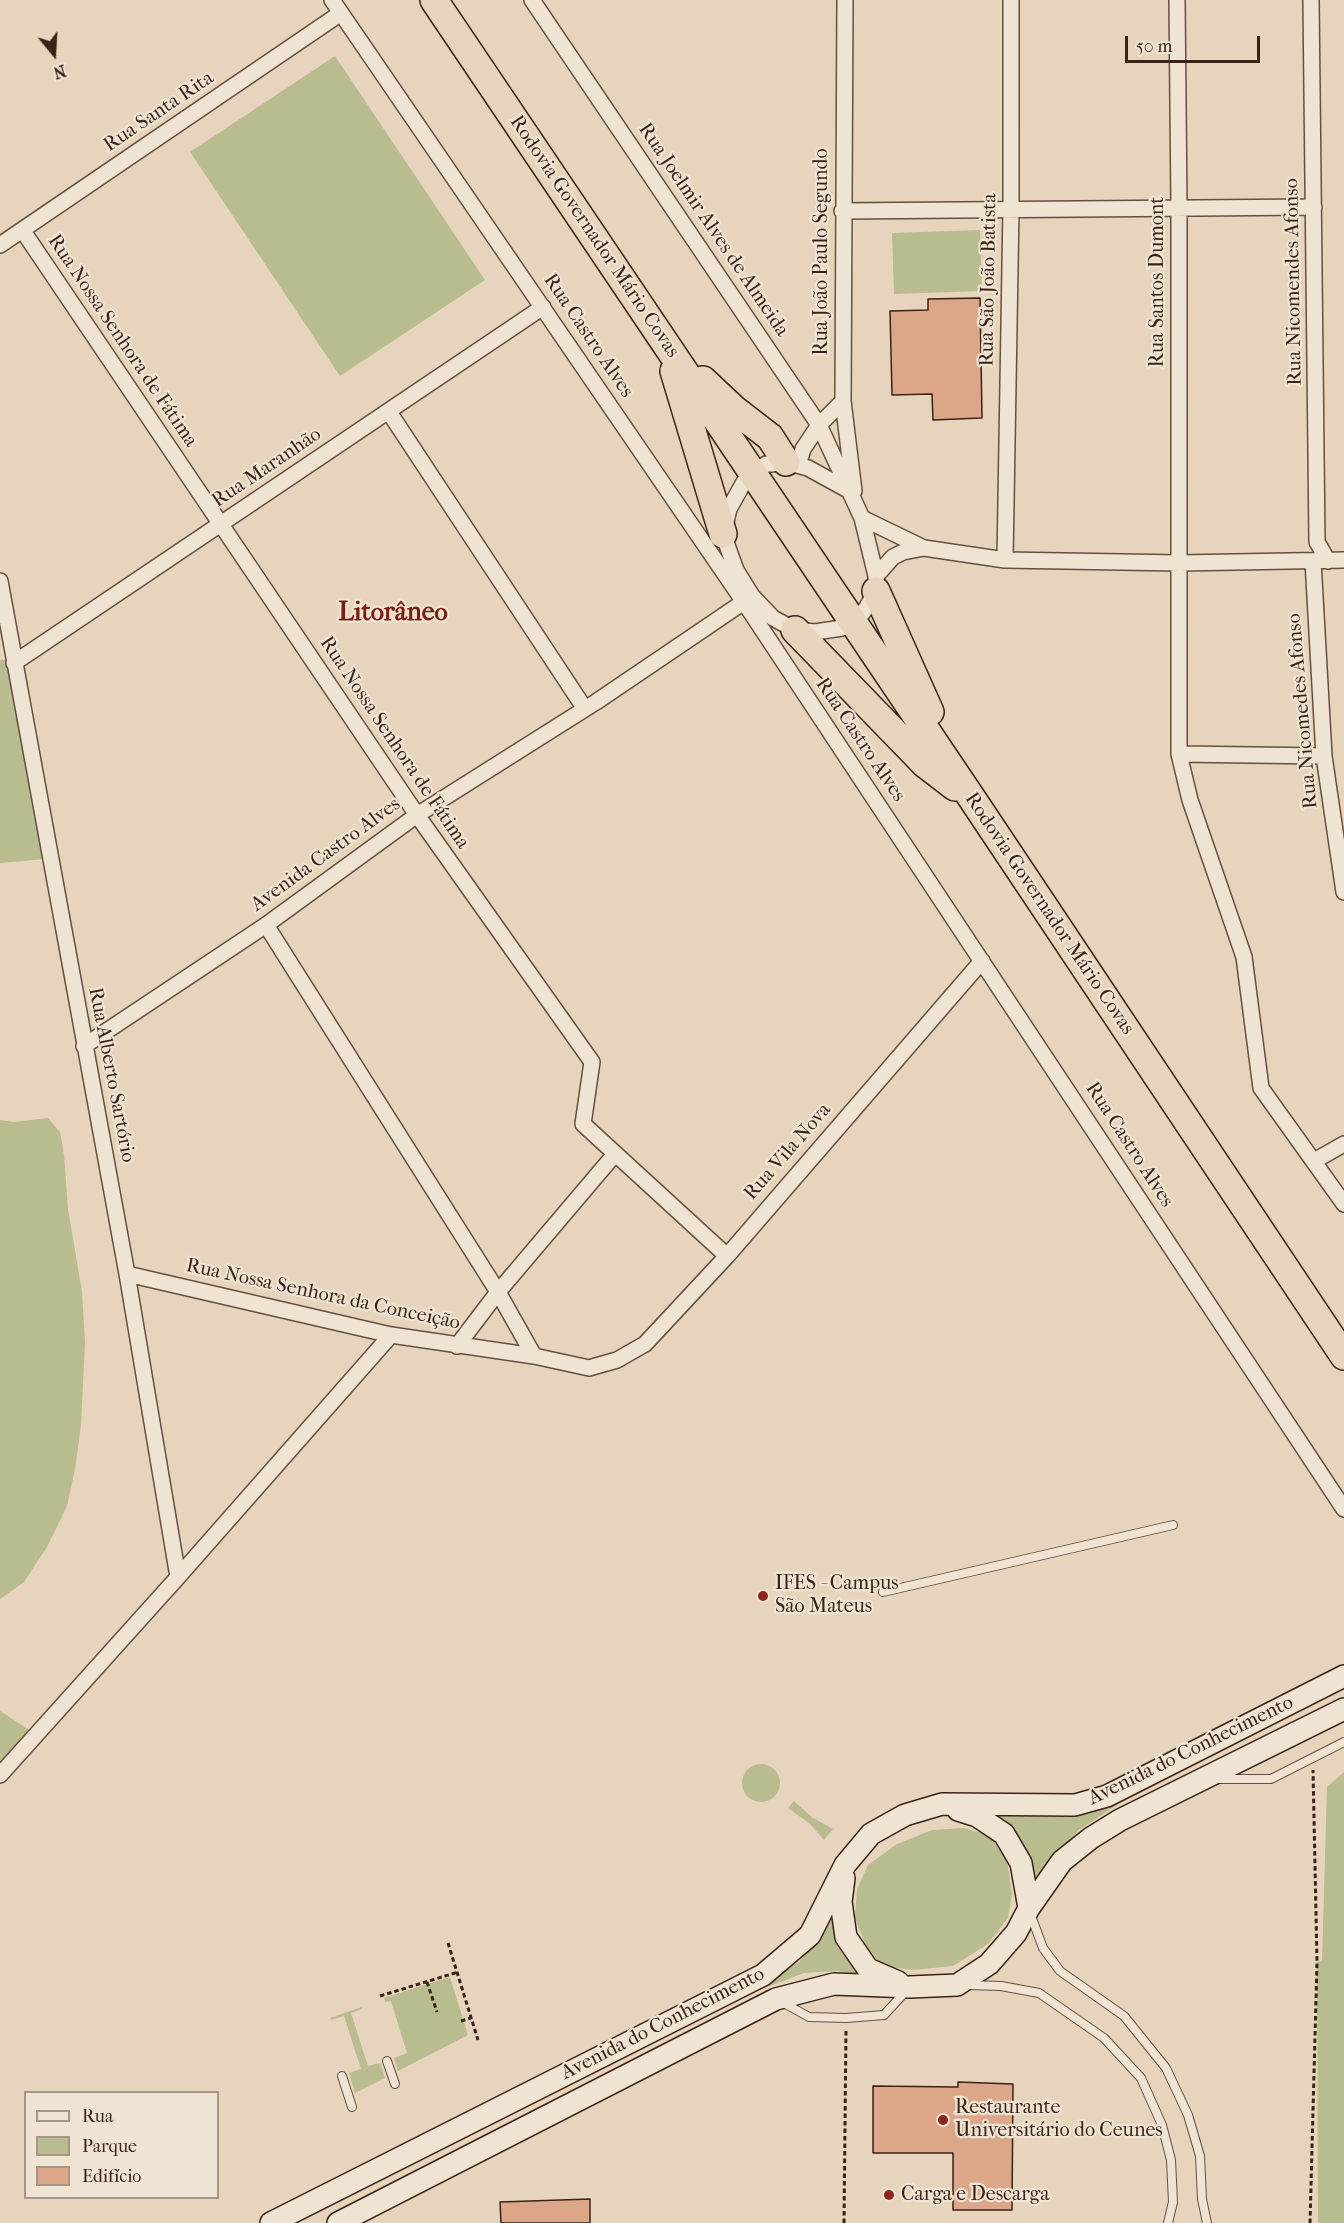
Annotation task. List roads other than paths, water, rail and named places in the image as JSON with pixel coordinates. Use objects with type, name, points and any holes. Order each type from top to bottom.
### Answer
[{"type":"highway","name":"Rodovia Governador Mário Covas","points":[[434,0],[1344,1356]]},
{"type":"highway","points":[[666,344],[735,410],[770,437],[792,463]]},
{"type":"highway","points":[[666,344],[723,534]]},
{"type":"highway","points":[[876,584],[909,668],[971,797]]},
{"type":"highway","points":[[795,630],[925,764],[944,780],[971,797]]},
{"type":"main road","name":"Avenida do Conhecimento","points":[[271,2223],[764,1975],[810,1935],[845,1865],[871,1834],[905,1815],[942,1804],[1075,1805],[1107,1796],[1344,1676]]},
{"type":"main road","name":"Avenida do Conhecimento","points":[[338,2223],[776,1999],[834,1983],[910,1987],[957,1984],[989,1964],[1016,1933],[1029,1908],[1062,1861],[1091,1838],[1120,1820],[1344,1709]]},
{"type":"main road","points":[[942,1804],[977,1816],[1004,1834],[1021,1863],[1029,1908]]},
{"type":"main road","points":[[845,1865],[841,1902],[846,1937],[868,1969],[910,1987]]},
{"type":"street","name":"Rua Castro Alves","points":[[332,0],[543,307],[748,599],[982,961],[1344,1509]]},
{"type":"street","name":"Rua Joelmir Alves de Almeida","points":[[532,0],[819,425],[852,497]]},
{"type":"street","name":"Rua João Paulo Segundo","points":[[845,0],[842,211],[843,401],[852,497]]},
{"type":"street","name":"Rua São João Batista","points":[[1005,560],[1011,208],[1011,0]]},
{"type":"street","name":"Rua Santos Dumont","points":[[1177,0],[1180,563]]},
{"type":"street","name":"Rua Nicomendes Afonso","points":[[1311,0],[1317,542],[1328,561]]},
{"type":"street","name":"Rua Santa Rita","points":[[0,245],[341,13]]},
{"type":"street","points":[[842,211],[1314,207]]},
{"type":"street","name":"Rua Nossa Senhora de Fátima","points":[[23,231],[417,815],[592,1062],[583,1124],[727,1256]]},
{"type":"street","name":"Rua Maranhão","points":[[14,663],[543,307]]},
{"type":"street","points":[[792,463],[819,425],[843,401]]},
{"type":"street","points":[[389,412],[585,709]]},
{"type":"street","points":[[876,584],[862,518],[852,497],[808,468],[792,463],[766,464],[744,482],[729,509],[723,534],[748,599],[773,618],[795,630],[815,632],[854,624],[867,607],[876,584],[893,556],[924,548]]},
{"type":"street","points":[[862,518],[924,548],[1005,560],[1180,563],[1344,560]]},
{"type":"street","name":"Rua Nicomedes Afonso","points":[[1312,561],[1324,756],[1344,892]]},
{"type":"street","points":[[1180,563],[1179,754],[1191,800],[1244,957],[1261,1088],[1344,1204]]},
{"type":"street","name":"Rua Alberto Sartório","points":[[0,581],[127,1274],[178,1577]]},
{"type":"street","name":"Avenida Castro Alves","points":[[84,1046],[266,925],[417,815],[585,709],[748,599]]},
{"type":"street","points":[[1179,754],[1324,756]]},
{"type":"street","points":[[266,925],[498,1292],[534,1356]]},
{"type":"street","name":"Rua Vila Nova","points":[[617,1360],[645,1344],[727,1256],[982,961]]},
{"type":"street","points":[[1314,1161],[1344,1144]]},
{"type":"street","points":[[457,1346],[498,1292],[615,1154]]},
{"type":"street","name":"Rua Nossa Senhora da Conceição","points":[[127,1274],[392,1335],[534,1356],[589,1368],[617,1360]]},
{"type":"street","points":[[0,1775],[392,1335]]},
{"type":"lane","points":[[884,1592],[1173,1525]]},
{"type":"lane","points":[[1203,1779],[1271,1779],[1312,1756],[1344,1742]]},
{"type":"lane","points":[[1029,1908],[1043,1948],[1060,1971],[1124,2016],[1166,2068],[1188,2115],[1200,2156],[1202,2199],[1207,2223]]},
{"type":"lane","points":[[957,1984],[1001,1986],[1039,1993],[1104,2038],[1141,2078],[1162,2125],[1171,2160],[1173,2202],[1168,2223]]},
{"type":"lane","points":[[776,1999],[809,2017],[846,2018],[884,2015],[910,1987]]},
{"type":"lane","points":[[387,2061],[394,2084]]},
{"type":"lane","points":[[342,2076],[352,2107]]},
{"type":"place","name":"IFES - Campus São Mateus","points":[[763,1596]]},
{"type":"place","name":"Restaurante Universitário do Ceunes","points":[[943,2120]]},
{"type":"place","name":"Carga e Descarga","points":[[889,2195]]},
{"type":"district","name":"Litorâneo","points":[[393,614]]}]
